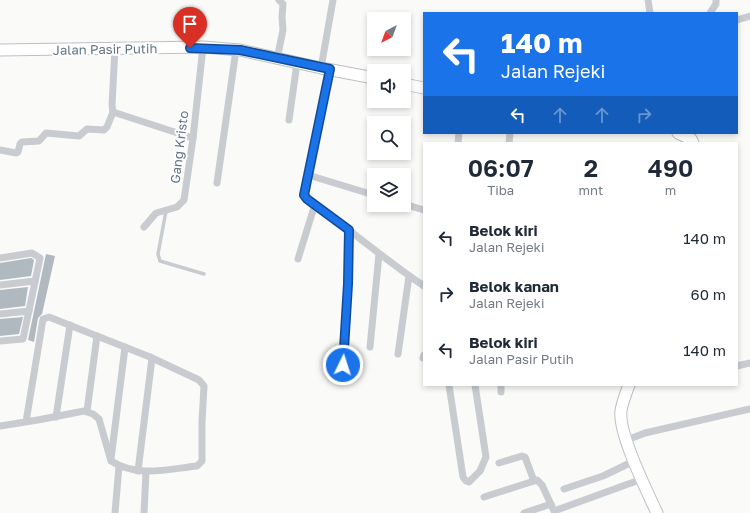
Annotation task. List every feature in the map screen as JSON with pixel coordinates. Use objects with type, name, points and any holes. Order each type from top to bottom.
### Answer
[{"type":"highway","name":"Jalan Pasir Putih","points":[[0,50],[202,47],[236,50],[367,77]]},
{"type":"highway","points":[[411,85],[423,88]]},
{"type":"highway","points":[[681,134],[691,138]]},
{"type":"highway","points":[[629,386],[620,416],[634,461],[657,513]]},
{"type":"street","points":[[277,58],[283,30],[283,4],[279,0]]},
{"type":"street","points":[[332,0],[326,69],[304,195],[379,254],[423,285]]},
{"type":"street","points":[[648,0],[650,12]]},
{"type":"street","points":[[711,12],[716,4],[716,0]]},
{"type":"street","points":[[738,20],[750,16]]},
{"type":"street","name":"Gang Kristo","points":[[144,227],[155,214],[177,207],[184,200],[193,138],[202,47]]},
{"type":"street","points":[[0,150],[16,153],[18,152],[22,142],[39,141],[46,133],[79,136],[87,129],[104,130],[107,127],[113,112],[115,48]]},
{"type":"street","points":[[217,183],[236,50]]},
{"type":"street","points":[[289,120],[297,63]]},
{"type":"street","points":[[113,112],[193,138]]},
{"type":"street","points":[[308,176],[367,193]]},
{"type":"street","points":[[298,259],[315,204]]},
{"type":"street","points":[[411,206],[423,210]]},
{"type":"street","points":[[343,365],[348,284],[349,230]]},
{"type":"street","points":[[0,258],[32,253],[40,258],[23,338],[0,341]]},
{"type":"street","points":[[370,347],[379,254]]},
{"type":"street","points":[[398,354],[409,276]]},
{"type":"street","points":[[0,285],[35,281]]},
{"type":"street","points":[[0,314],[29,311]]},
{"type":"street","points":[[0,426],[26,422],[56,417],[87,411],[99,419],[111,461],[119,466],[142,472],[197,466],[202,461],[204,386],[199,380],[150,357],[49,317],[43,319],[26,422]]},
{"type":"street","points":[[56,417],[70,325]]},
{"type":"street","points":[[87,411],[98,336]]},
{"type":"street","points":[[111,461],[125,347]]},
{"type":"street","points":[[144,513],[142,472],[152,358],[150,357]]},
{"type":"street","points":[[738,366],[750,363]]},
{"type":"street","points":[[449,386],[463,477],[466,482],[476,477],[484,465],[486,457],[475,386]]},
{"type":"street","points":[[627,440],[652,431],[750,408]]},
{"type":"street","points":[[499,463],[522,456],[525,457],[534,481]]},
{"type":"street","points":[[564,489],[603,476],[634,461]]},
{"type":"street","points":[[115,513],[119,466]]},
{"type":"street","points":[[484,497],[534,481],[540,481],[554,512],[642,479]]},
{"type":"street","points":[[524,513],[551,504]]},
{"type":"lane","points":[[166,211],[158,254],[160,261],[204,274]]},
{"type":"building","points":[[46,254],[55,256],[42,314],[38,318],[34,342],[28,340]]},
{"type":"building","points":[[31,258],[34,260],[31,276],[0,280],[0,263]]},
{"type":"building","points":[[28,287],[25,306],[0,309],[0,290]]},
{"type":"building","points":[[23,317],[19,334],[0,336],[0,319]]},
{"type":"route","points":[[190,48],[202,47],[240,50],[330,69],[304,195],[307,199],[349,230],[348,284],[343,365]]}]
